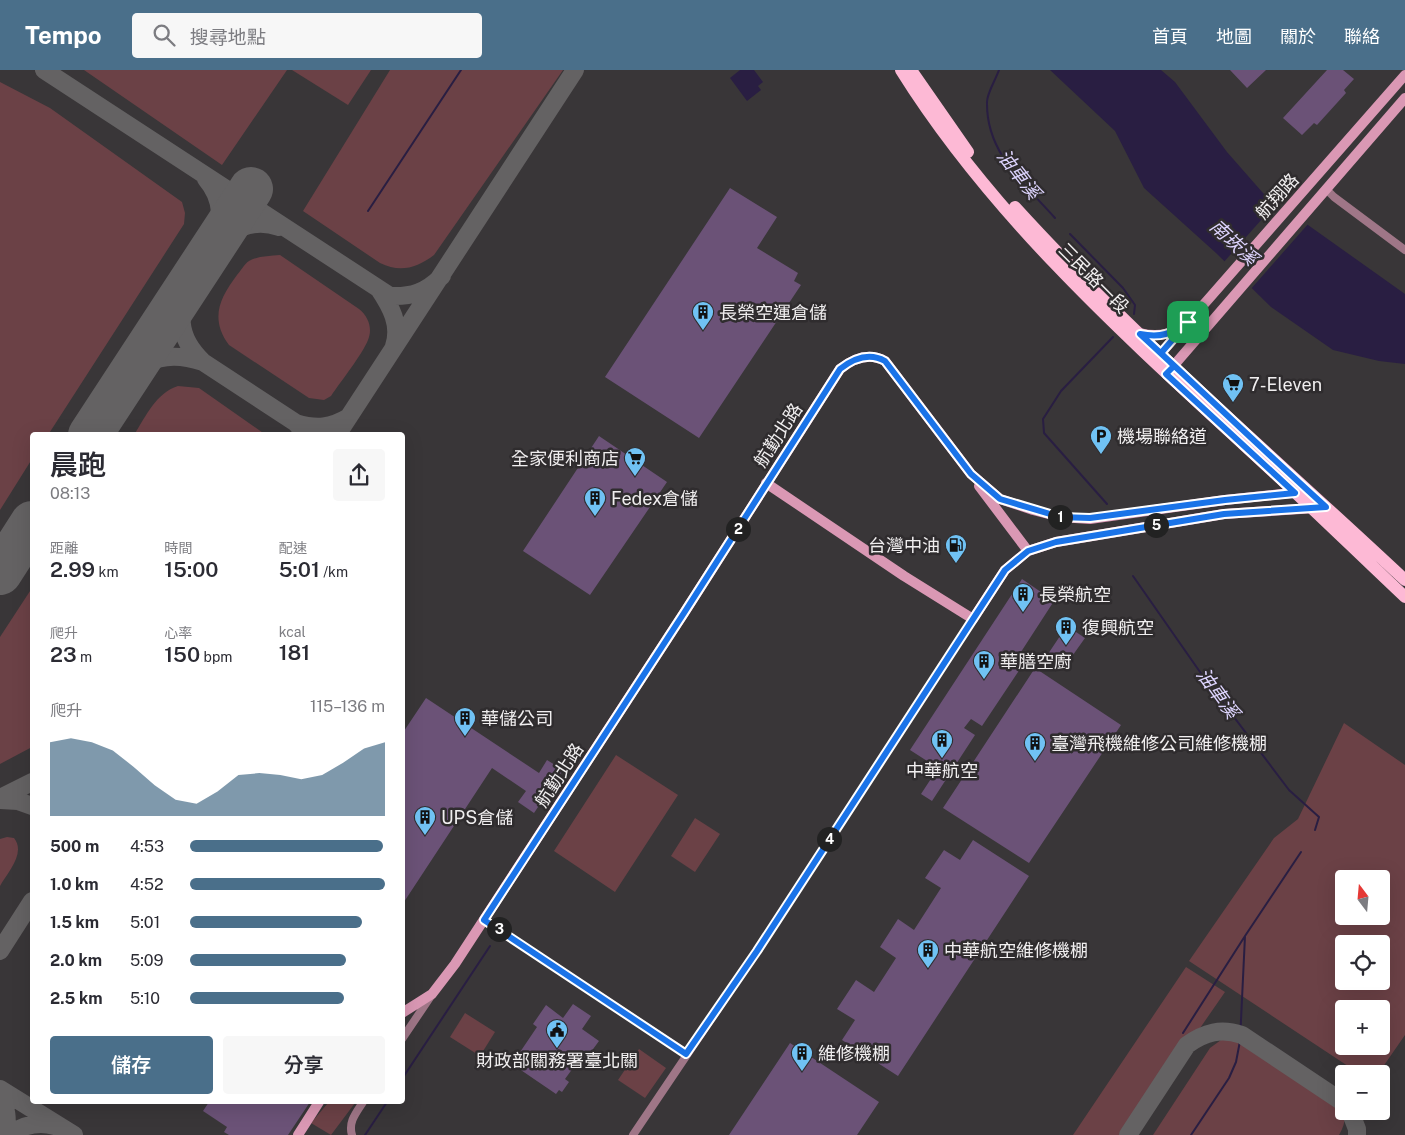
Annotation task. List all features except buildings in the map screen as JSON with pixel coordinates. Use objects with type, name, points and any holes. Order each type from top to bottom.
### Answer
[{"type":"main road","name":"三民路一段","points":[[900,70],[945,135],[987,189],[1039,248],[1157,357],[1295,493],[1405,597]]},
{"type":"main road","name":"三民路一段","points":[[911,70],[969,154],[1007,199],[1045,241],[1140,334],[1157,357]]},
{"type":"main road","name":"三民路一段","points":[[1170,370],[1326,507],[1405,580]]},
{"type":"street","name":"航翔路","points":[[1157,357],[1405,75]]},
{"type":"street","name":"航翔路","points":[[1170,370],[1405,98]]},
{"type":"street","points":[[1324,192],[1405,250]]},
{"type":"street","points":[[1140,334],[1165,335],[1177,330],[1188,322]]},
{"type":"street","name":"航勤北路","points":[[405,1011],[432,994],[455,964],[684,613],[840,369],[857,358],[876,356],[885,361],[893,369],[971,474],[1000,499],[1060,517],[1090,518],[1225,500],[1309,492]]},
{"type":"street","points":[[971,474],[1028,551]]},
{"type":"street","points":[[766,483],[904,576],[973,619]]},
{"type":"street","points":[[633,1135],[757,951],[1005,570],[1028,551],[1056,542],[1224,514],[1326,507]]},
{"type":"street","points":[[484,920],[686,1054]]},
{"type":"street","points":[[405,1034],[432,994]]},
{"type":"street","points":[[298,1135],[318,1104]]},
{"type":"street","points":[[352,1135],[350,1128],[352,1119],[362,1104]]},
{"type":"shaded area","points":[[84,70],[287,70],[222,165]]},
{"type":"shaded area","points":[[292,70],[371,70],[348,105]]},
{"type":"shaded area","points":[[390,70],[563,70],[434,255],[408,268],[394,268],[380,263],[303,211]]},
{"type":"shaded area","points":[[0,82],[50,108],[182,202],[185,213],[184,224],[50,432],[30,432],[30,462],[0,510]]},
{"type":"shaded area","points":[[280,255],[359,309],[369,323],[370,331],[365,346],[331,396],[324,400],[309,398],[229,345],[223,336],[218,318],[225,292],[249,261],[256,258]]},
{"type":"shaded area","points":[[178,386],[199,388],[262,432],[136,432],[147,413],[170,389]]},
{"type":"shaded area","points":[[30,591],[30,748],[0,764],[0,637]]},
{"type":"shaded area","points":[[1344,723],[1405,765],[1405,1035],[1384,1065],[1346,1065],[1189,961],[1274,838],[1298,819]]},
{"type":"shaded area","points":[[616,755],[678,795],[615,892],[554,851]]},
{"type":"shaded area","points":[[695,818],[720,834],[695,872],[671,856]]},
{"type":"shaded area","points":[[14,838],[18,850],[15,862],[0,886],[0,839]]},
{"type":"shaded area","points":[[1186,967],[1225,992],[1126,1135],[1073,1135]]},
{"type":"shaded area","points":[[465,1013],[495,1032],[480,1056],[450,1037]]},
{"type":"shaded area","points":[[1232,1032],[1250,1033],[1335,1089],[1335,1120],[1345,1120],[1339,1135],[1153,1135],[1210,1048]]},
{"type":"shaded area","points":[[639,1049],[666,1068],[645,1098],[618,1080]]},
{"type":"shaded area","points":[[327,1104],[354,1104],[331,1135],[311,1123]]},
{"type":"water","points":[[740,70],[754,70],[763,82],[758,86],[761,90],[747,101],[730,78]]},
{"type":"water","name":"南崁溪","points":[[1050,70],[1161,70],[1175,82],[1227,152],[1263,193],[1405,294],[1405,364],[1379,361],[1333,350],[1271,307],[1216,253],[1144,188],[1115,131]]},
{"type":"pier","points":[[1278,201],[1309,223],[1250,290],[1223,263]]},
{"type":"waterway","points":[[368,211],[461,70]]},
{"type":"waterway","name":"油車溪","points":[[999,70],[987,98],[988,120],[993,137],[1009,166],[1055,218]]},
{"type":"waterway","name":"油車溪","points":[[1070,234],[1123,288],[1135,305],[1134,314]]},
{"type":"waterway","name":"油車溪","points":[[1107,504],[1044,433],[1043,419],[1061,391],[1113,337]]},
{"type":"waterway","name":"油車溪","points":[[1133,576],[1200,672],[1289,790],[1319,817],[1315,830]]},
{"type":"waterway","name":"油車溪","points":[[1191,1135],[1229,1078],[1236,1062],[1240,1041],[1245,936],[1301,852]]},
{"type":"waterway","points":[[1183,1033],[1245,936]]},
{"type":"waterway","points":[[405,1074],[490,946]]},
{"type":"waterway","points":[[365,1135],[386,1104]]},
{"type":"taxiway","points":[[44,70],[390,296],[405,296],[424,290],[442,276]]},
{"type":"taxiway","points":[[339,432],[575,70]]},
{"type":"taxiway","points":[[206,179],[216,195],[220,212],[219,230],[213,248]]},
{"type":"taxiway","points":[[212,250],[226,236],[242,227],[260,224],[279,227]]},
{"type":"taxiway","points":[[192,279],[184,302],[182,323],[184,333],[194,352],[203,362],[296,423],[304,432]]},
{"type":"taxiway","points":[[379,289],[394,316],[396,331],[394,346]]},
{"type":"taxiway","points":[[123,384],[141,368],[159,359],[179,357],[203,362]]},
{"type":"taxiway","points":[[296,423],[317,427],[330,425],[349,417]]},
{"type":"taxiway","points":[[0,798],[30,783]]},
{"type":"taxiway","points":[[0,800],[18,801],[30,805]]},
{"type":"taxiway","points":[[0,951],[30,904]]},
{"type":"taxiway","points":[[1128,1135],[1187,1045],[1213,1032],[1242,1035],[1335,1097]]},
{"type":"taxiway","points":[[0,1089],[74,1135]]},
{"type":"taxiway","points":[[0,1090],[7,1118],[4,1135]]},
{"type":"taxiway","points":[[1354,1120],[1357,1135]]},
{"type":"taxiway","points":[[9,1135],[31,1125],[55,1126]]},
{"type":"runway","points":[[92,432],[251,189]]},
{"type":"runway","points":[[0,573],[30,526]]},
{"type":"place","name":"長榮空運倉儲","points":[[703,331]]},
{"type":"place","name":"7-Eleven","points":[[1233,403]]},
{"type":"place","name":"機場聯絡道","points":[[1101,455]]},
{"type":"place","name":"全家便利商店","points":[[635,477]]},
{"type":"place","name":"Fedex倉儲","points":[[595,517]]},
{"type":"place","name":"台灣中油","points":[[956,564]]},
{"type":"place","name":"長榮航空","points":[[1023,613]]},
{"type":"place","name":"復興航空","points":[[1066,646]]},
{"type":"place","name":"華膳空廚","points":[[984,680]]},
{"type":"place","name":"華儲公司","points":[[465,737]]},
{"type":"place","name":"中華航空","points":[[942,759]]},
{"type":"place","name":"臺灣飛機維修公司維修機棚","points":[[1035,762]]},
{"type":"place","name":"UPS倉儲","points":[[425,836]]},
{"type":"place","name":"中華航空維修機棚","points":[[928,969]]},
{"type":"place","name":"財政部關務署臺北關","points":[[557,1049]]},
{"type":"place","name":"維修機棚","points":[[802,1072]]},
{"type":"route","points":[[1188,322],[1161,353],[1174,366],[1166,374],[1295,493],[1225,500],[1090,518],[1060,517],[1033,510],[1000,499],[971,474],[893,369],[885,361],[876,356],[866,356],[848,362],[840,369],[484,920],[686,1054],[757,951],[1005,570],[1021,555],[1056,542],[1224,514],[1326,507],[1174,366],[1140,334],[1165,335],[1177,330],[1188,322]]}]
